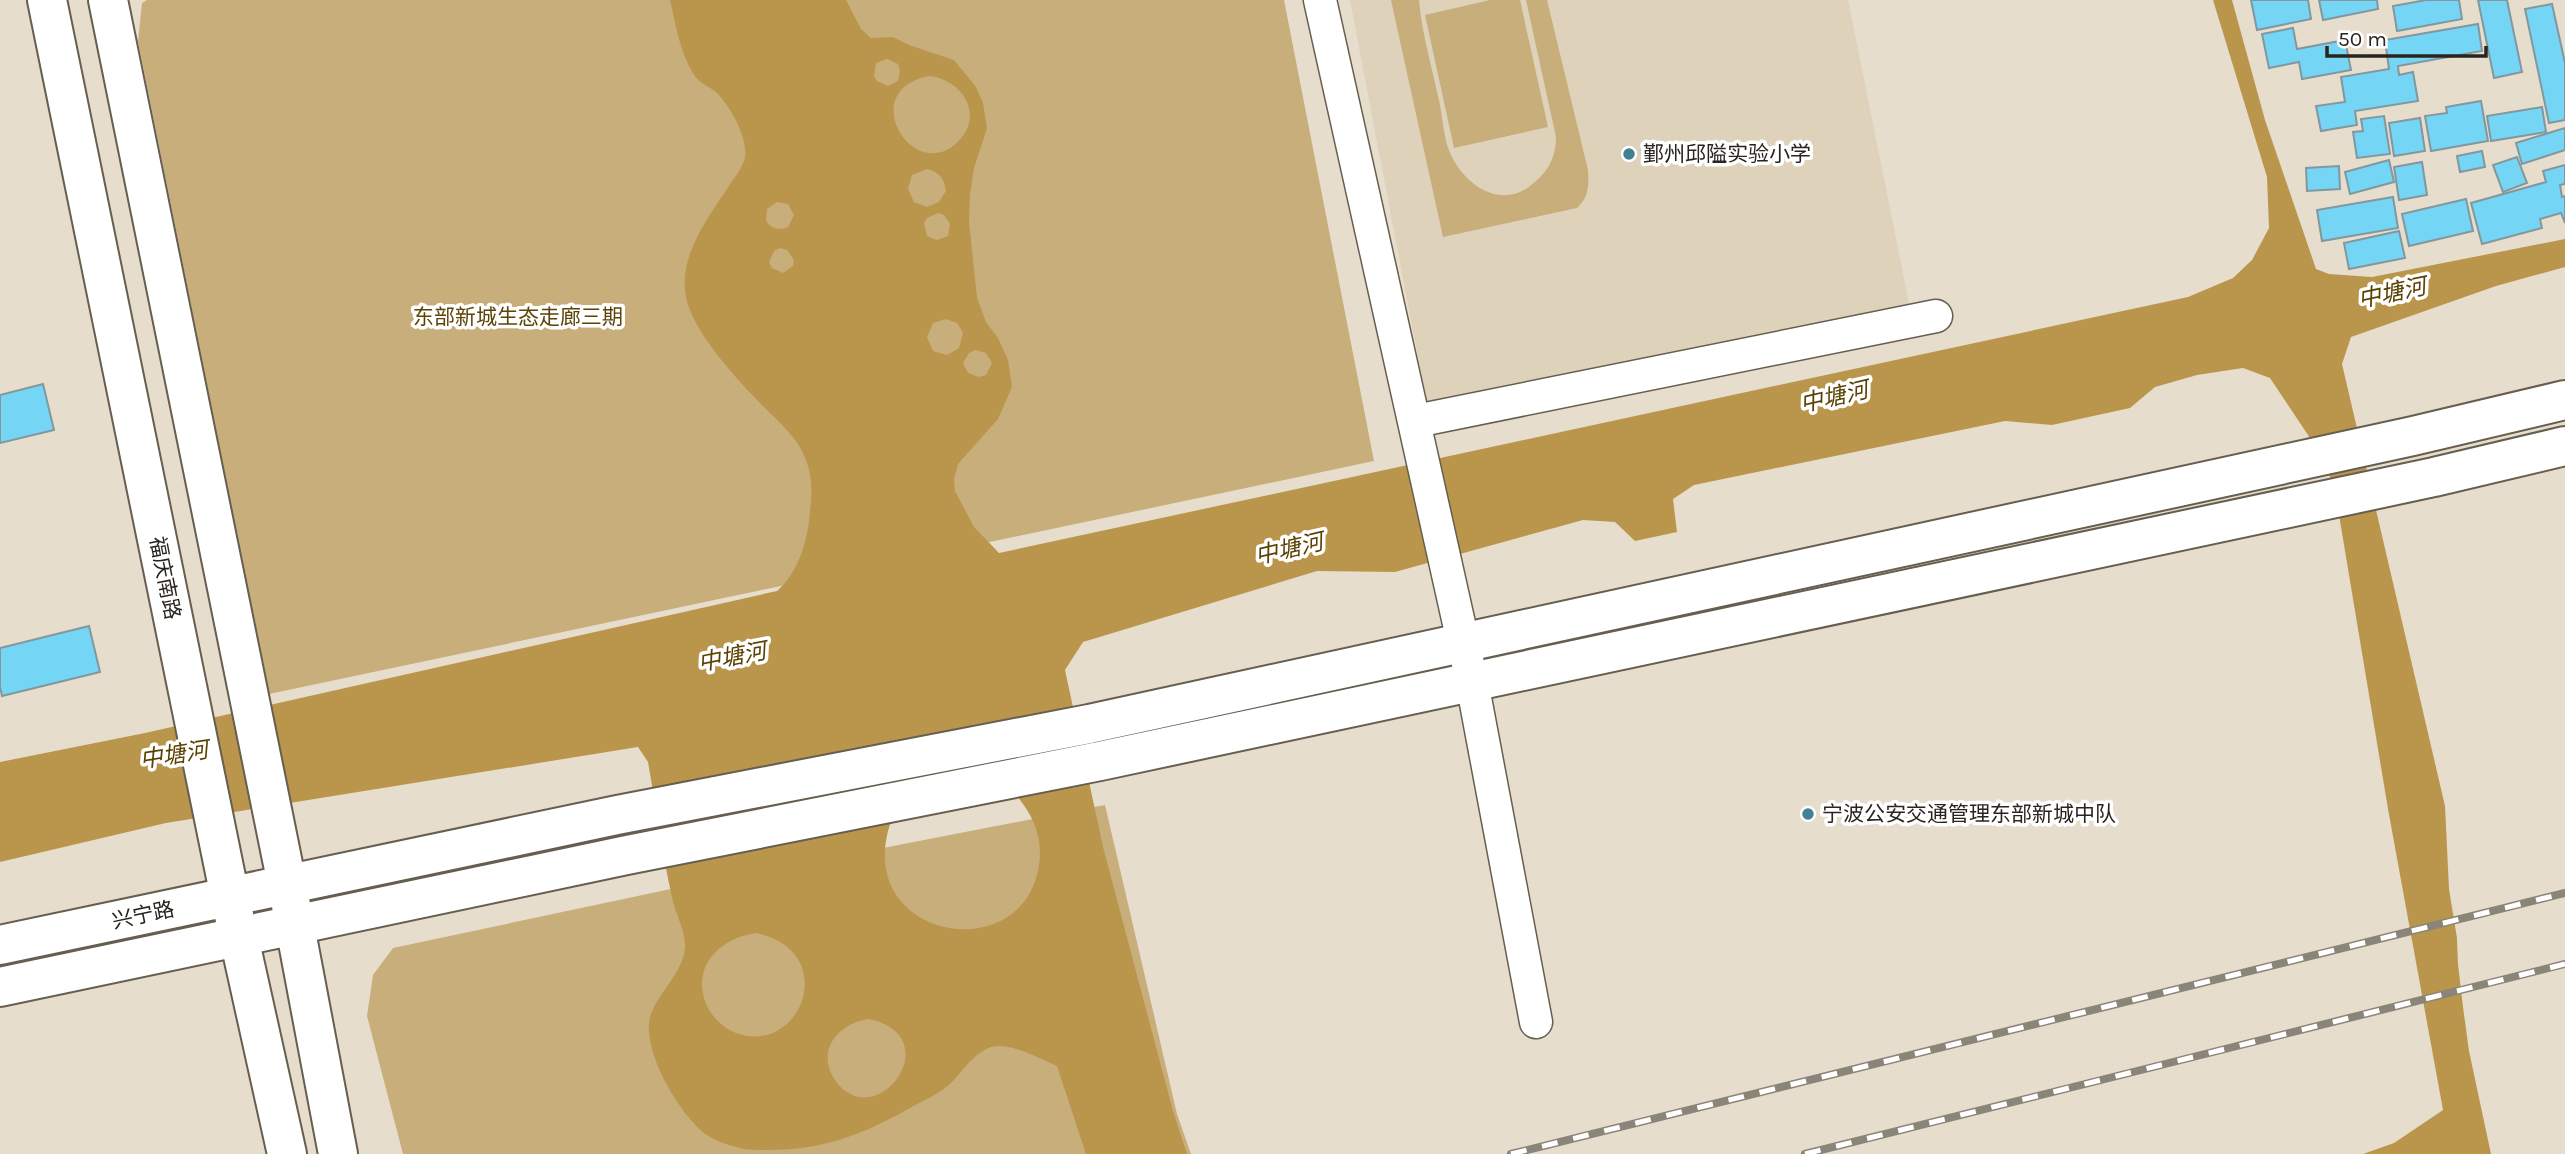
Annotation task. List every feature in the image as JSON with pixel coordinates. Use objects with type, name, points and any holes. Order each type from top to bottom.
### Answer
[{"type":"main road","name":"福庆南路","points":[[47,0],[230,897],[287,1154]]},
{"type":"main road","points":[[108,0],[287,884],[338,1154]]},
{"type":"main road","name":"兴宁路","points":[[0,945],[617,815],[1089,724],[2386,442],[2565,400]]},
{"type":"main road","points":[[0,987],[239,939],[627,855],[1100,761],[2420,480],[2565,446]]},
{"type":"street","points":[[1320,0],[1450,576],[1536,1022]]},
{"type":"street","points":[[1416,425],[1936,316]]},
{"type":"shaded area","name":"鄞州邱隘实验小学","points":[[1350,0],[1848,0],[1910,308],[1428,410]]},
{"type":"green space","name":"东部新城生态走廊三期","points":[[147,0],[1284,0],[1374,461],[269,694],[138,41],[142,3]]},
{"type":"green space","points":[[1391,0],[1419,0],[1445,138],[1452,157],[1475,185],[1485,191],[1507,195],[1519,193],[1536,181],[1546,171],[1554,152],[1556,137],[1526,0],[1547,0],[1588,170],[1587,190],[1584,200],[1577,208],[1443,237]]},
{"type":"green space","points":[[1490,0],[1520,0],[1548,127],[1454,148],[1425,15]]},
{"type":"green space","points":[[1105,805],[1177,1114],[1191,1154],[403,1154],[367,1016],[373,975],[393,948],[666,890]]},
{"type":"water","name":"中塘河","points":[[670,0],[846,0],[861,29],[871,38],[893,37],[954,60],[976,87],[983,103],[987,128],[974,168],[970,194],[969,222],[977,298],[986,322],[998,338],[1008,360],[1012,387],[998,419],[958,464],[954,479],[955,491],[974,527],[999,553],[2188,297],[2233,278],[2252,260],[2269,228],[2267,177],[2213,0],[2232,0],[2265,120],[2316,269],[2329,274],[2372,277],[2565,239],[2565,267],[2496,286],[2351,337],[2342,364],[2445,806],[2449,889],[2457,938],[2463,1007],[2469,1051],[2491,1154],[2363,1154],[2394,1143],[2443,1110],[2388,809],[2334,485],[2312,441],[2270,378],[2243,368],[2197,375],[2155,387],[2130,408],[2052,425],[2005,421],[1694,485],[1673,499],[1677,532],[1635,541],[1615,522],[1583,520],[1395,572],[1317,571],[1083,642],[1065,670],[1103,847],[1173,1111],[1187,1154],[1086,1154],[1057,1066],[1004,1046],[984,1050],[948,1085],[932,1096],[849,1137],[810,1147],[768,1150],[744,1149],[705,1134],[673,1096],[651,1044],[651,1014],[680,965],[685,942],[668,880],[648,762],[638,747],[166,823],[0,862],[0,762],[145,733],[777,591],[790,577],[799,559],[809,521],[811,484],[804,454],[784,427],[731,372],[698,326],[686,297],[686,267],[691,252],[704,224],[742,165],[745,150],[742,133],[729,108],[716,92],[697,79],[690,67],[682,49]],"holes":[[[887,59],[898,64],[898,81],[888,86],[877,81],[874,76],[876,63]],[[929,76],[940,78],[958,90],[965,98],[970,117],[962,137],[945,151],[927,153],[912,146],[900,133],[894,116],[895,100],[907,85]],[[927,169],[940,176],[946,191],[939,202],[927,207],[914,202],[908,189],[912,175]],[[777,202],[788,204],[794,215],[788,227],[784,228],[776,229],[766,221],[767,209]],[[938,213],[944,215],[950,224],[948,236],[937,240],[927,236],[924,223],[927,218]],[[780,248],[787,250],[794,260],[793,266],[783,273],[772,268],[769,262],[774,251]],[[946,319],[957,323],[963,333],[959,348],[947,355],[933,351],[927,337],[933,323]],[[975,350],[986,353],[992,363],[986,375],[979,377],[968,373],[963,363],[969,353]],[[1017,796],[1028,812],[1036,828],[1040,846],[1039,865],[1026,899],[1003,920],[973,929],[942,926],[914,913],[893,890],[885,857],[893,816]],[[756,933],[782,943],[798,960],[805,979],[803,999],[794,1017],[779,1030],[759,1036],[736,1033],[722,1025],[711,1013],[702,990],[703,977],[706,966],[721,947]],[[869,1019],[893,1029],[904,1044],[905,1061],[898,1078],[885,1090],[869,1097],[851,1094],[835,1080],[829,1069],[829,1049],[833,1040],[848,1026]]]},
{"type":"building","points":[[2251,0],[2308,0],[2311,19],[2257,30]]},
{"type":"building","points":[[2319,0],[2377,0],[2378,9],[2323,20]]},
{"type":"building","points":[[2426,0],[2459,0],[2462,19],[2397,31],[2393,6]]},
{"type":"building","points":[[2478,0],[2507,0],[2522,72],[2494,78]]},
{"type":"building","points":[[2552,4],[2565,63],[2565,120],[2549,123],[2525,9]]},
{"type":"building","points":[[2478,24],[2482,51],[2398,66],[2399,75],[2413,72],[2418,101],[2355,111],[2357,125],[2321,131],[2316,106],[2345,102],[2341,77],[2389,69],[2385,40]]},
{"type":"building","points":[[2293,28],[2297,49],[2345,40],[2351,70],[2302,79],[2299,62],[2269,68],[2262,34]]},
{"type":"building","points":[[2481,101],[2488,141],[2431,151],[2425,116],[2447,113],[2446,107]]},
{"type":"building","points":[[2542,107],[2546,132],[2491,141],[2487,116]]},
{"type":"building","points":[[2384,116],[2390,154],[2357,158],[2353,132],[2363,131],[2361,119]]},
{"type":"building","points":[[2420,118],[2425,151],[2394,156],[2389,123]]},
{"type":"building","points":[[2565,128],[2565,150],[2522,164],[2516,143]]},
{"type":"building","points":[[2482,151],[2485,167],[2460,172],[2457,156]]},
{"type":"building","points":[[2517,157],[2527,183],[2503,192],[2493,165]]},
{"type":"building","points":[[2389,160],[2394,182],[2350,194],[2345,172]]},
{"type":"building","points":[[2422,162],[2427,195],[2399,200],[2394,167]]},
{"type":"building","points":[[2565,165],[2565,184],[2560,185],[2562,197],[2565,196],[2565,223],[2561,213],[2540,219],[2542,228],[2482,244],[2471,203],[2546,182],[2543,171]]},
{"type":"building","points":[[2339,166],[2340,189],[2307,191],[2306,168]]},
{"type":"building","points":[[2393,197],[2398,228],[2322,241],[2317,210]]},
{"type":"building","points":[[2466,199],[2473,231],[2409,246],[2402,214]]},
{"type":"building","points":[[2399,231],[2405,258],[2349,269],[2344,243]]},
{"type":"building","points":[[43,384],[54,430],[0,443],[0,395]]},
{"type":"building","points":[[89,626],[100,672],[2,696],[0,648]]},
{"type":"railway","points":[[1511,1154],[2565,893]]},
{"type":"railway","points":[[1805,1154],[2565,964]]},
{"type":"place","name":"鄞州邱隘实验小学","points":[[1629,154]]},
{"type":"place","name":"宁波公安交通管理东部新城中队","points":[[1808,814]]}]
